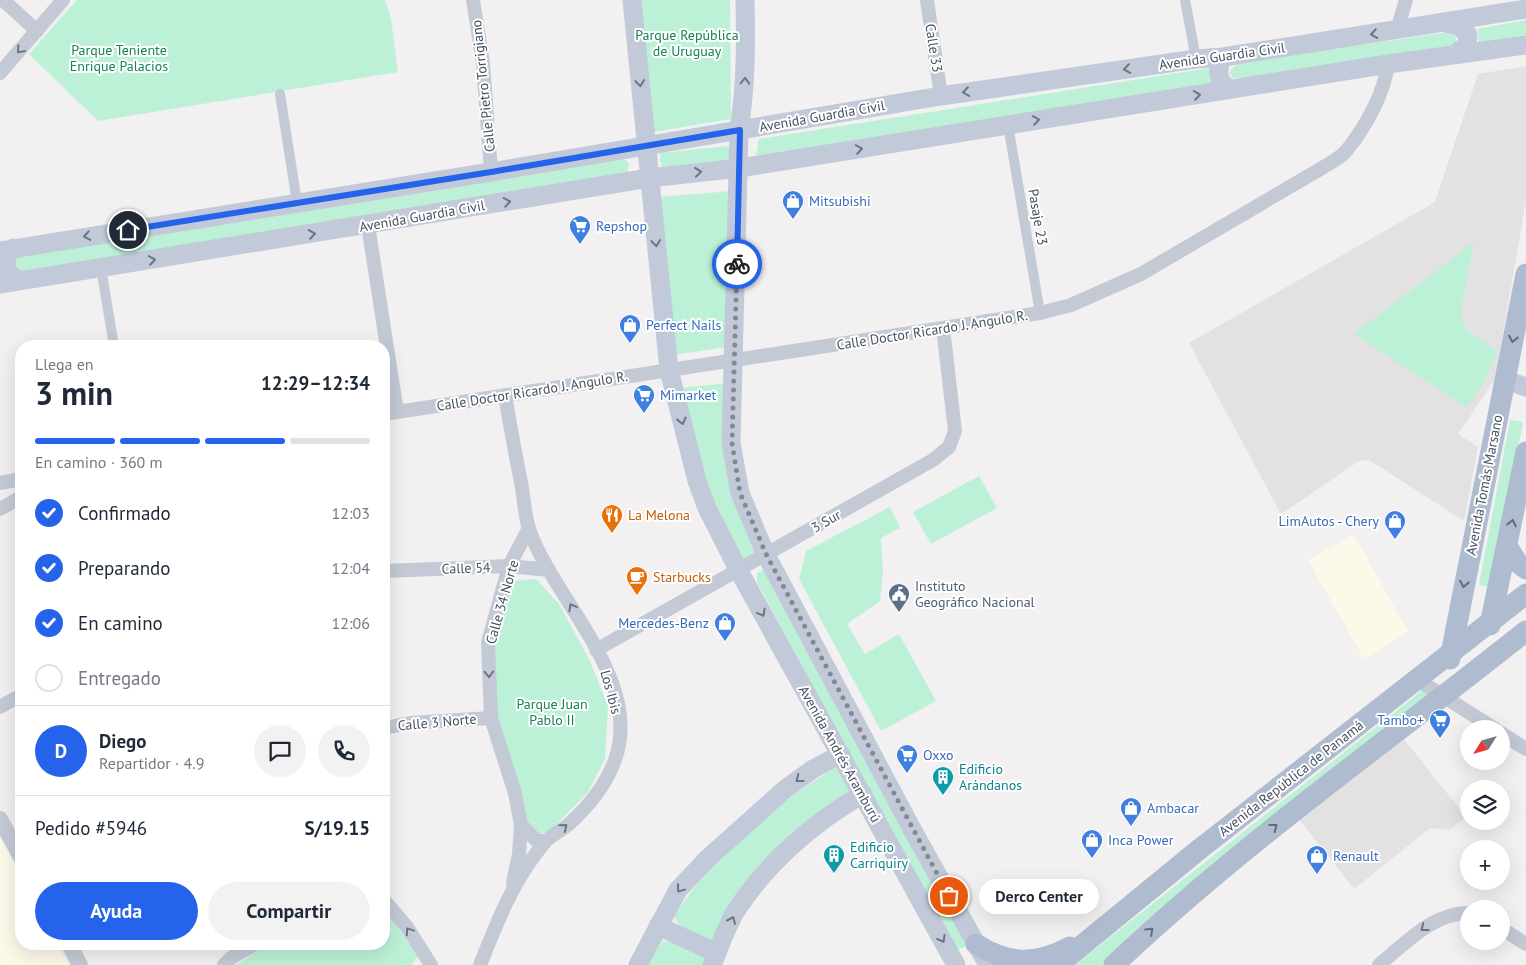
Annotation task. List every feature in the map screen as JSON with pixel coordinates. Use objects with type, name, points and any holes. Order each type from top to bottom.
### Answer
[{"type":"main road","name":"Avenida Andrés Aramburú","points":[[632,0],[669,370],[697,482],[707,508],[739,571],[956,965]]},
{"type":"main road","name":"Avenida Andrés Aramburú","points":[[745,0],[745,90],[740,130],[732,443],[740,493],[766,554],[981,957]]},
{"type":"main road","name":"Avenida Guardia Civil","points":[[6,250],[491,172],[941,96],[1196,59],[1223,57],[1526,9]]},
{"type":"main road","points":[[1442,23],[1458,25],[1468,35],[1467,45],[1454,55]]},
{"type":"main road","name":"Avenida Guardia Civil","points":[[0,284],[650,178],[740,168],[1388,64],[1526,45]]},
{"type":"main road","points":[[1223,57],[1219,64],[1219,76],[1221,82],[1230,89]]},
{"type":"main road","points":[[6,250],[5,264],[11,276],[19,281]]},
{"type":"main road","name":"Avenida Tomás Marsano","points":[[1444,696],[1526,274]]},
{"type":"main road","points":[[1505,380],[1526,387]]},
{"type":"main road","points":[[1481,667],[1526,452]]},
{"type":"main road","points":[[1507,546],[1517,562],[1526,570]]},
{"type":"main road","name":"Avenida República de Panamá","points":[[1058,965],[1208,842],[1526,594]]},
{"type":"main road","name":"Avenida República de Panamá","points":[[1114,965],[1173,909],[1260,838],[1526,631]]},
{"type":"main road","points":[[638,965],[678,890],[724,842],[784,790],[813,769],[840,754]]},
{"type":"main road","points":[[658,926],[714,959],[736,911],[774,863],[817,825],[862,794]]},
{"type":"main road","points":[[981,957],[1029,961],[1057,954],[1093,936]]},
{"type":"street","points":[[3,0],[37,31]]},
{"type":"street","points":[[0,73],[63,0]]},
{"type":"street","name":"Calle Pietro Torrigiano","points":[[473,0],[483,64],[491,172]]},
{"type":"street","name":"Calle 33","points":[[927,0],[941,96]]},
{"type":"street","points":[[1185,0],[1196,59]]},
{"type":"street","points":[[1397,30],[1406,0]]},
{"type":"street","name":"Calle Doctor Ricardo J. Angulo R.","points":[[390,413],[1040,313],[1071,305],[1141,274],[1346,152],[1374,108],[1386,78],[1388,64]]},
{"type":"street","points":[[280,94],[297,202]]},
{"type":"street","name":"Pasaje 23","points":[[1008,125],[1040,313]]},
{"type":"street","points":[[368,225],[381,340]]},
{"type":"street","points":[[101,268],[113,340]]},
{"type":"street","name":"3 Sur","points":[[596,650],[933,460],[949,447],[955,431],[943,328]]},
{"type":"street","name":"Los Ibis","points":[[480,965],[511,890],[546,841],[585,808],[602,787],[615,759],[620,728],[616,699],[596,650],[566,595],[549,570],[529,528],[505,395]]},
{"type":"street","points":[[0,483],[15,480]]},
{"type":"street","points":[[0,509],[15,500]]},
{"type":"street","name":"Calle 34 Norte","points":[[511,890],[519,854],[521,825],[515,794],[491,718],[488,642],[509,566],[529,528]]},
{"type":"street","name":"Calle 54","points":[[390,571],[509,566],[549,570]]},
{"type":"street","points":[[1418,680],[1481,720]]},
{"type":"street","points":[[0,707],[15,698]]},
{"type":"street","name":"Calle 3 Norte","points":[[390,727],[410,723],[491,718]]},
{"type":"street","points":[[1510,739],[1526,749]]},
{"type":"street","points":[[0,819],[15,847]]},
{"type":"street","points":[[521,825],[528,835],[537,841],[546,841]]},
{"type":"street","points":[[390,907],[407,927],[431,965]]},
{"type":"street","points":[[1379,965],[1439,918],[1460,913]]},
{"type":"street","points":[[1510,934],[1526,944]]},
{"type":"street","points":[[71,950],[80,965]]},
{"type":"street","points":[[224,965],[231,958],[245,950]]},
{"type":"shaded area","points":[[1526,66],[1526,201],[1495,379],[1458,434],[1478,447],[1464,521],[1369,460],[1359,461],[1281,514],[1189,343],[1435,202],[1478,74]]},
{"type":"shaded area","points":[[1354,535],[1408,632],[1364,659],[1308,560]]},
{"type":"shaded area","points":[[1403,738],[1460,809],[1460,822],[1449,830],[1430,828],[1354,889],[1299,819]]},
{"type":"shaded area","points":[[0,838],[15,866],[15,950],[60,950],[68,965],[0,965]]},
{"type":"green space","name":"Parque Teniente Enrique Palacios","points":[[77,0],[385,0],[391,19],[398,72],[98,121],[29,54]]},
{"type":"green space","name":"Parque República de Uruguay","points":[[638,0],[730,0],[731,119],[653,132]]},
{"type":"green space","points":[[1526,20],[1526,35],[1479,42],[1477,29]]},
{"type":"green space","points":[[1450,32],[1455,35],[1457,43],[1451,48],[1242,79],[1233,78],[1229,72],[1239,62]]},
{"type":"green space","points":[[1216,67],[1218,85],[756,156],[759,139]]},
{"type":"green space","points":[[729,146],[731,160],[661,167],[660,153]]},
{"type":"green space","points":[[622,158],[629,163],[627,174],[16,272],[14,258]]},
{"type":"green space","points":[[732,191],[726,347],[673,355],[659,197]]},
{"type":"green space","points":[[1474,242],[1461,309],[1465,329],[1497,351],[1488,375],[1467,408],[1354,334]]},
{"type":"green space","points":[[727,383],[758,552],[743,560],[712,504],[680,388]]},
{"type":"green space","points":[[1510,420],[1523,422],[1492,587],[1479,585]]},
{"type":"green space","points":[[979,476],[997,508],[931,544],[913,512]]},
{"type":"green space","points":[[890,507],[900,528],[881,538],[883,572],[880,601],[847,624],[865,654],[899,634],[936,701],[881,731],[799,579],[806,551]]},
{"type":"green space","points":[[763,570],[766,571],[968,946],[956,950],[952,947],[757,582],[757,573]]},
{"type":"green space","name":"Parque Juan Pablo II","points":[[536,579],[559,604],[590,661],[608,706],[605,759],[588,792],[550,831],[534,835],[525,823],[494,710],[495,640],[507,589],[513,581]]},
{"type":"green space","points":[[1424,689],[1429,697],[1105,965],[1075,965]]},
{"type":"green space","points":[[835,767],[847,781],[849,791],[713,943],[696,936],[680,926],[674,916],[710,865],[791,797]]},
{"type":"green space","points":[[390,915],[418,957],[411,965],[236,965],[259,950],[390,950]]},
{"type":"green space","points":[[663,941],[680,944],[702,952],[705,960],[703,965],[646,965]]},
{"type":"way so far","points":[[737,264],[732,443],[740,493],[766,554],[949,896]]},
{"type":"place","name":"Mitsubishi","points":[[793,220]]},
{"type":"place","name":"Repshop","points":[[580,245]]},
{"type":"place","name":"Perfect Nails","points":[[630,344]]},
{"type":"place","name":"Mimarket","points":[[644,414]]},
{"type":"place","name":"La Melona","points":[[612,534]]},
{"type":"place","name":"LimAutos - Chery","points":[[1395,540]]},
{"type":"place","name":"Starbucks","points":[[637,596]]},
{"type":"place","name":"Instituto Geográfico Nacional","points":[[899,613]]},
{"type":"place","name":"Mercedes-Benz","points":[[725,642]]},
{"type":"place","name":"Tambo+","points":[[1440,739]]},
{"type":"place","name":"Oxxo","points":[[907,774]]},
{"type":"place","name":"Edificio Arándanos","points":[[943,796]]},
{"type":"place","name":"Ambacar","points":[[1131,827]]},
{"type":"place","name":"Inca Power","points":[[1092,859]]},
{"type":"place","name":"Edificio Carriquiry","points":[[834,874]]},
{"type":"place","name":"Renault","points":[[1317,875]]},
{"type":"place","name":"Derco Center","points":[[949,896]]},
{"type":"route","points":[[128,230],[740,130],[737,264]]}]
